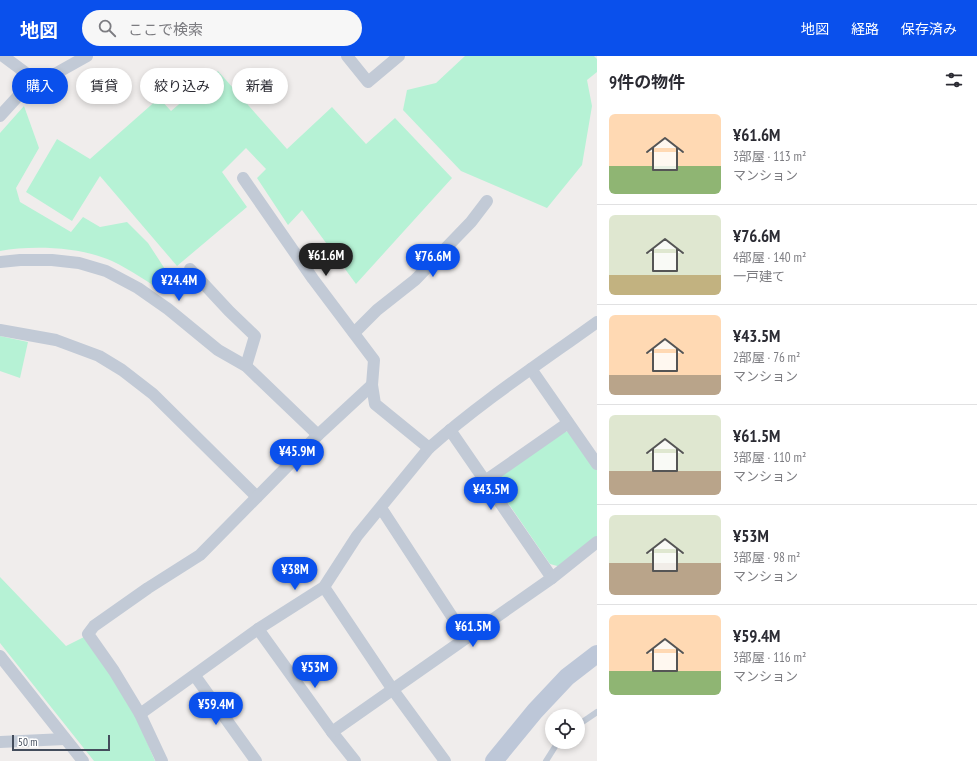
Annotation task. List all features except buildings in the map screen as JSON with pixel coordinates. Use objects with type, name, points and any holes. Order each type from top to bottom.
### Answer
[{"type":"street","points":[[3,56],[19,68]]},
{"type":"street","points":[[64,68],[87,56]]},
{"type":"street","points":[[347,56],[368,82],[399,56]]},
{"type":"street","points":[[0,116],[12,103]]},
{"type":"street","points":[[243,178],[313,279],[374,360],[372,385],[375,404],[429,448]]},
{"type":"street","points":[[354,333],[377,310],[415,280],[471,222],[487,201]]},
{"type":"street","points":[[0,262],[20,260],[52,260],[78,263],[106,271],[138,288],[168,308],[218,350],[246,366],[318,435]]},
{"type":"street","points":[[190,269],[229,311],[255,336],[246,366]]},
{"type":"street","points":[[140,714],[195,676],[258,629],[324,587],[357,536],[429,448],[450,430],[531,369],[597,322]]},
{"type":"street","points":[[0,330],[56,340],[99,356],[122,370],[153,394],[257,497]]},
{"type":"street","points":[[531,369],[597,464]]},
{"type":"street","points":[[162,761],[140,714],[114,671],[88,634],[94,626],[136,596],[200,555],[318,435],[372,385]]},
{"type":"street","points":[[485,481],[568,423]]},
{"type":"street","points":[[450,430],[552,578]]},
{"type":"street","points":[[381,508],[466,638]]},
{"type":"street","points":[[332,732],[552,578],[597,542]]},
{"type":"street","points":[[324,587],[393,690],[445,761]]},
{"type":"street","points":[[258,629],[332,732],[355,761]]},
{"type":"street","points":[[0,656],[4,666],[83,761]]},
{"type":"street","points":[[494,761],[535,711],[567,677],[594,658]]},
{"type":"street","points":[[195,676],[256,761]]},
{"type":"street","points":[[0,742],[65,739]]},
{"type":"lane","points":[[585,720],[597,712]]},
{"type":"lane","points":[[546,761],[554,749]]},
{"type":"green space","points":[[465,56],[594,56],[597,59],[597,72],[587,80],[592,106],[582,165],[547,208],[461,171],[403,110],[407,90],[436,83]]},
{"type":"green space","points":[[224,78],[232,87],[232,104],[247,104],[287,149],[332,107],[366,144],[395,118],[452,178],[356,284],[302,210],[288,225],[257,178],[266,169],[246,148],[222,172],[247,207],[177,266],[100,176],[72,221],[26,192],[57,139],[90,159],[152,104],[165,104],[171,111],[179,104],[224,104]]},
{"type":"green space","points":[[24,106],[39,148],[16,188],[20,202],[71,232],[83,217],[100,227],[127,222],[148,243],[176,286],[167,294],[133,272],[100,256],[57,248],[27,248],[0,251],[0,133]]},
{"type":"green space","points":[[0,336],[28,342],[20,378],[0,371]]},
{"type":"green space","points":[[563,431],[570,432],[597,469],[597,540],[561,567],[550,564],[495,484],[497,477]]},
{"type":"green space","points":[[0,577],[66,646],[84,637],[110,672],[136,716],[155,761],[94,761],[0,643]]}]
